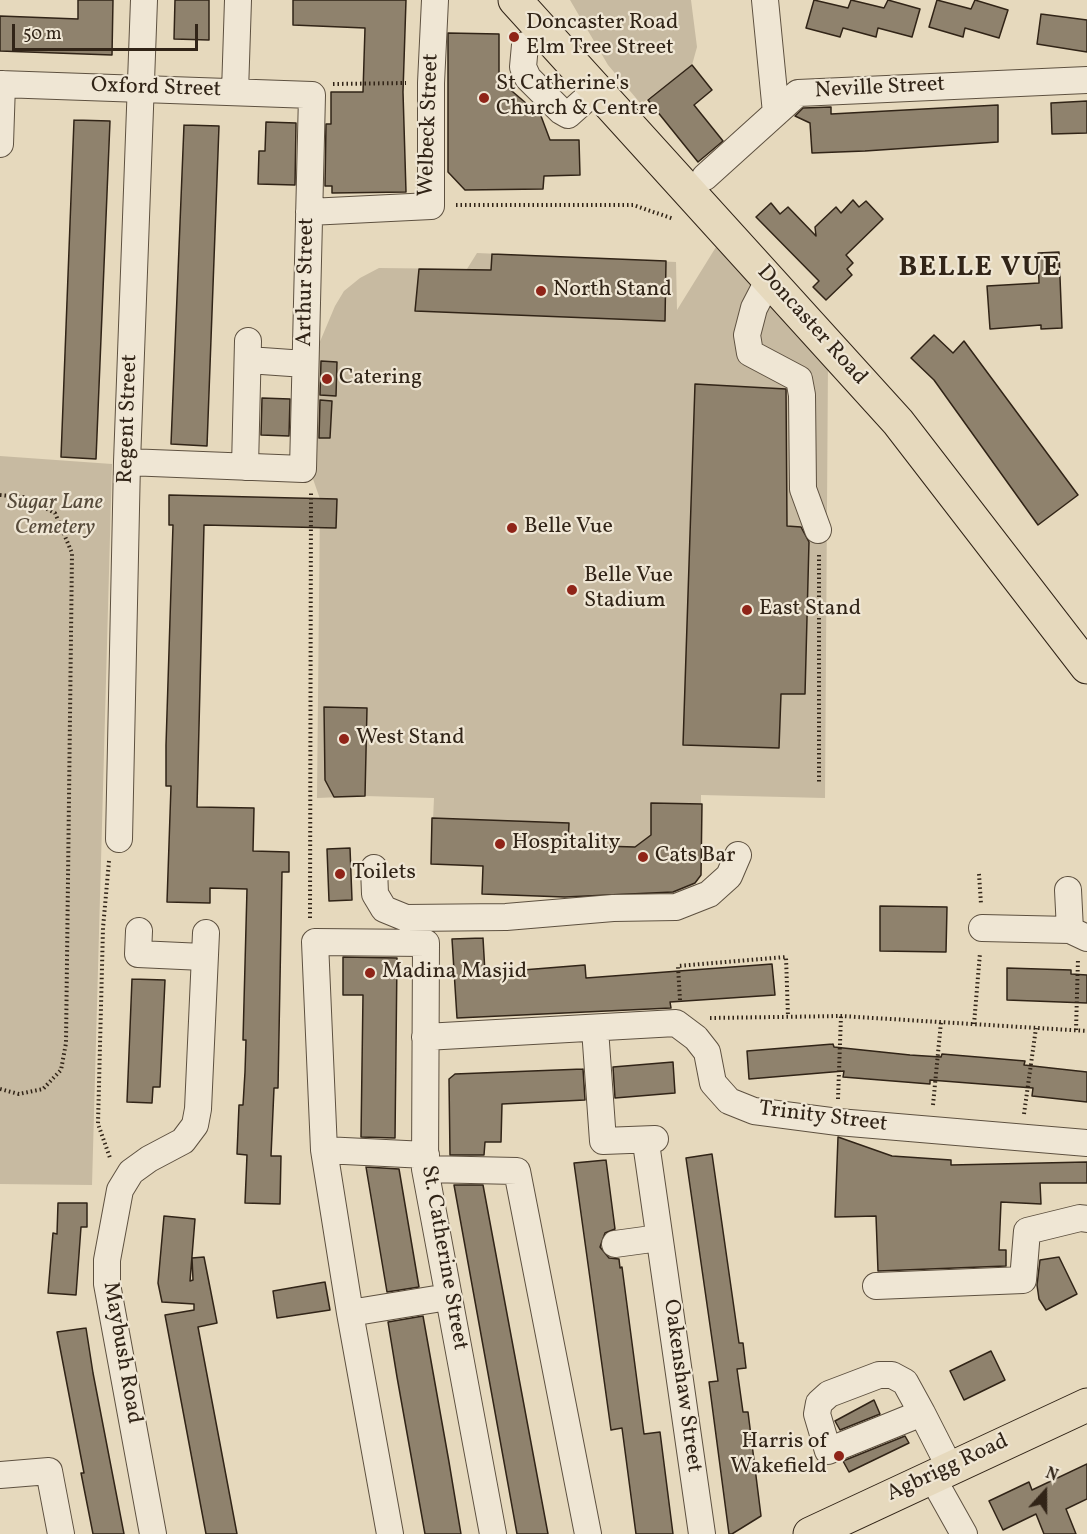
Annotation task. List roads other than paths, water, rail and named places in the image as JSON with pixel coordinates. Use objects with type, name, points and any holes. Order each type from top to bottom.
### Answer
[{"type":"main road","name":"Doncaster Road","points":[[515,0],[898,423],[1087,667]]},
{"type":"main road","name":"Agbrigg Road","points":[[810,1534],[1087,1405]]},
{"type":"street","name":"Regent Street","points":[[119,839],[127,462],[144,0]]},
{"type":"street","points":[[235,92],[238,0]]},
{"type":"street","name":"Welbeck Street","points":[[309,212],[431,206],[431,83],[435,0]]},
{"type":"street","points":[[765,0],[776,113]]},
{"type":"street","points":[[525,45],[522,53],[523,67],[528,78],[561,111],[568,115],[597,89]]},
{"type":"street","name":"Neville Street","points":[[705,177],[798,93],[1087,80]]},
{"type":"street","name":"Oxford Street","points":[[1,84],[312,94]]},
{"type":"street","points":[[0,144],[1,84]]},
{"type":"street","name":"Arthur Street","points":[[245,467],[303,469],[312,94]]},
{"type":"street","points":[[769,279],[754,308],[747,335],[750,353],[799,378],[802,395],[803,489],[819,530]]},
{"type":"street","points":[[127,462],[245,467],[248,351],[305,364]]},
{"type":"street","points":[[374,868],[375,894],[384,909],[406,918],[506,917],[676,907],[709,894],[729,876],[738,855]]},
{"type":"street","points":[[981,938],[1079,934],[1068,890]]},
{"type":"street","name":"Maybush Road","points":[[139,931],[138,954],[205,945],[198,1109],[195,1125],[183,1141],[149,1159],[131,1172],[120,1190],[108,1260],[107,1284],[153,1534]]},
{"type":"street","name":"St. Catherine Street","points":[[324,1150],[315,942],[426,943],[425,1162],[493,1534]]},
{"type":"street","name":"Trinity Street","points":[[595,1029],[678,1021],[696,1038],[706,1052],[713,1083],[729,1101],[754,1111],[838,1122],[1087,1143]]},
{"type":"street","points":[[425,1037],[595,1029]]},
{"type":"street","name":"Oakenshaw Street","points":[[595,1029],[603,1141],[651,1145],[659,1238],[702,1534]]},
{"type":"street","points":[[390,1534],[350,1313],[324,1150],[517,1171],[588,1534]]},
{"type":"street","points":[[876,1286],[1023,1280],[1027,1231],[1080,1218],[1087,1219]]},
{"type":"street","points":[[615,1244],[659,1238]]},
{"type":"street","points":[[350,1313],[448,1296]]},
{"type":"street","points":[[922,1413],[964,1534]]},
{"type":"street","points":[[0,1475],[49,1471],[61,1534]]},
{"type":"place","name":"Doncaster Road Elm Tree Street","points":[[514,37]]},
{"type":"place","name":"St Catherine's Church & Centre","points":[[484,98]]},
{"type":"place","name":"North Stand","points":[[541,291]]},
{"type":"place","name":"Catering","points":[[327,379]]},
{"type":"place","name":"Belle Vue","points":[[512,528]]},
{"type":"place","name":"Belle Vue Stadium","points":[[572,590]]},
{"type":"place","name":"East Stand","points":[[747,610]]},
{"type":"place","name":"West Stand","points":[[344,739]]},
{"type":"place","name":"Hospitality","points":[[500,844]]},
{"type":"place","name":"Cats Bar","points":[[643,857]]},
{"type":"place","name":"Toilets","points":[[340,874]]},
{"type":"place","name":"Madina Masjid","points":[[370,973]]},
{"type":"place","name":"Harris of Wakefield","points":[[839,1456]]},
{"type":"district","name":"BELLE VUE","points":[[980,270]]},
{"type":"park label","name":"Sugar Lane Cemetery","points":[[55,516]]}]
